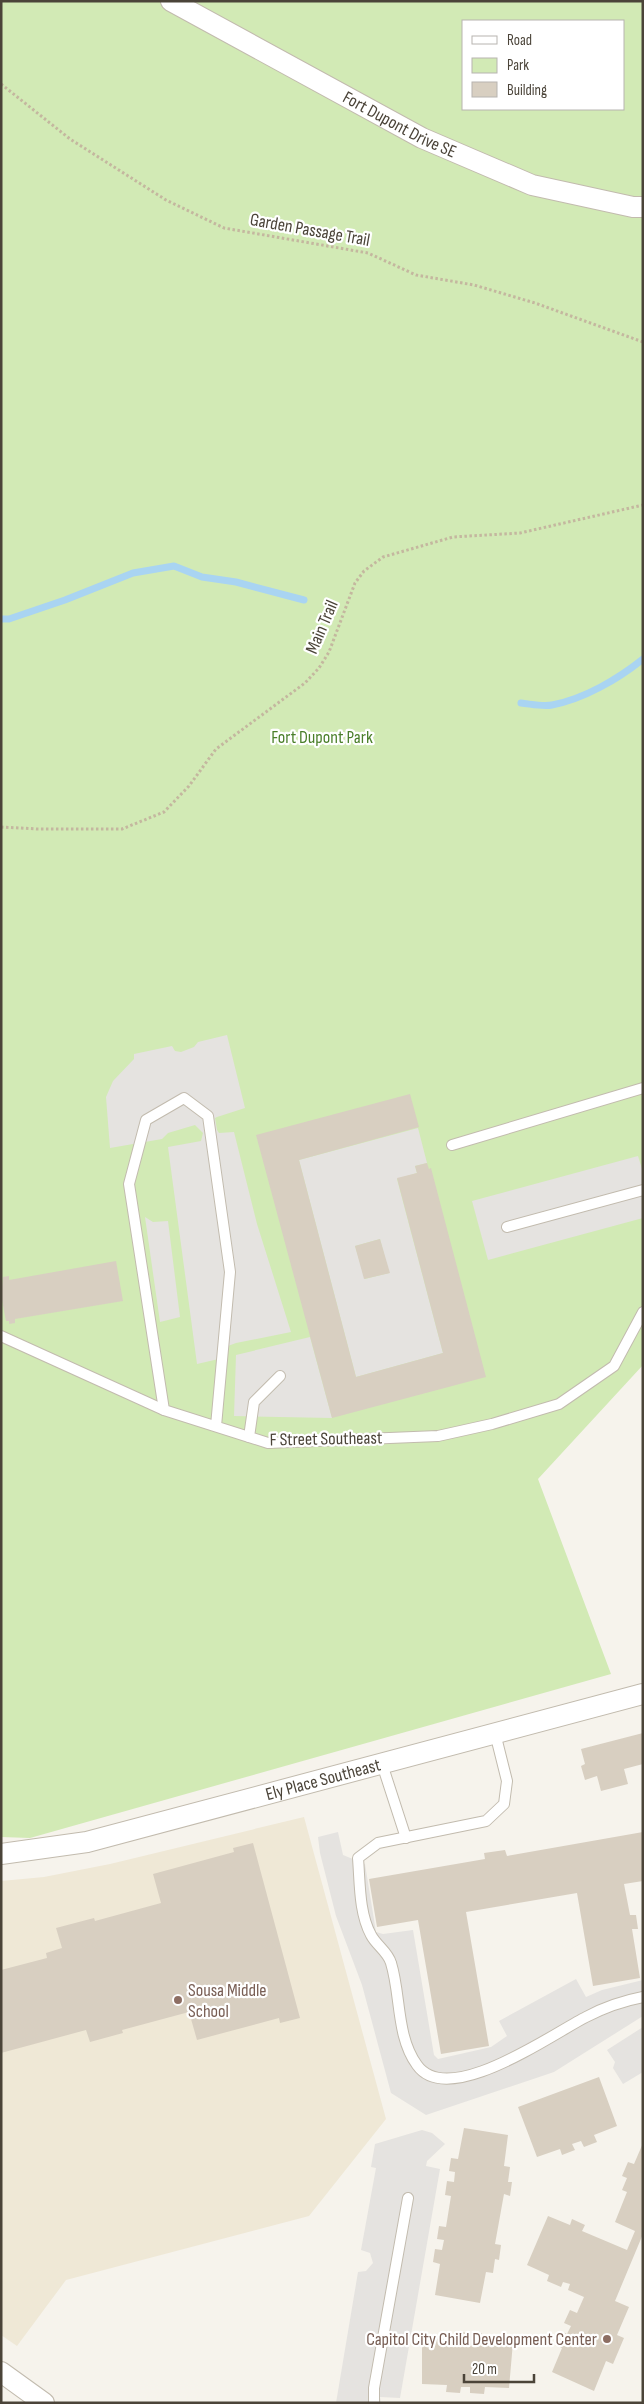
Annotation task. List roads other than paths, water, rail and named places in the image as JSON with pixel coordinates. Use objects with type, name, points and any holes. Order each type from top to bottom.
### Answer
[{"type":"street","name":"Fort Dupont Drive SE","points":[[171,1],[422,138],[532,185],[633,207],[643,207]]},
{"type":"street","name":"Ely Place Southeast","points":[[1,1854],[87,1842],[643,1694]]},
{"type":"street","points":[[1,2372],[44,2403]]},
{"type":"lane","points":[[452,1145],[643,1088]]},
{"type":"lane","points":[[164,1410],[128,1184],[146,1120],[184,1098],[208,1116],[230,1272],[216,1426]]},
{"type":"lane","points":[[508,1227],[643,1190]]},
{"type":"lane","name":"F Street Southeast","points":[[1,1336],[164,1410],[268,1443],[438,1436],[492,1424],[559,1404],[614,1366],[643,1312]]},
{"type":"lane","points":[[249,1437],[254,1402],[280,1376]]},
{"type":"lane","points":[[495,1733],[507,1781],[504,1804],[486,1821],[378,1843],[358,1858],[364,1921],[372,1937],[391,1960],[406,2040],[417,2065],[432,2078],[454,2079],[494,2067],[520,2055],[585,2017],[618,2002],[643,1997]]},
{"type":"lane","points":[[382,1764],[406,1838]]},
{"type":"lane","points":[[374,2403],[374,2388],[408,2198]]},
{"type":"waterway","points":[[1,619],[9,619],[65,600],[133,573],[174,566],[202,577],[236,582],[304,600]]},
{"type":"waterway","points":[[521,703],[548,706],[576,698],[612,681],[643,659]]},
{"type":"place","name":"Sousa Middle School","points":[[178,2000]]},
{"type":"place","name":"Capitol City Child Development Center","points":[[607,2339]]},
{"type":"park label","name":"Fort Dupont Park","points":[[322,737]]}]
